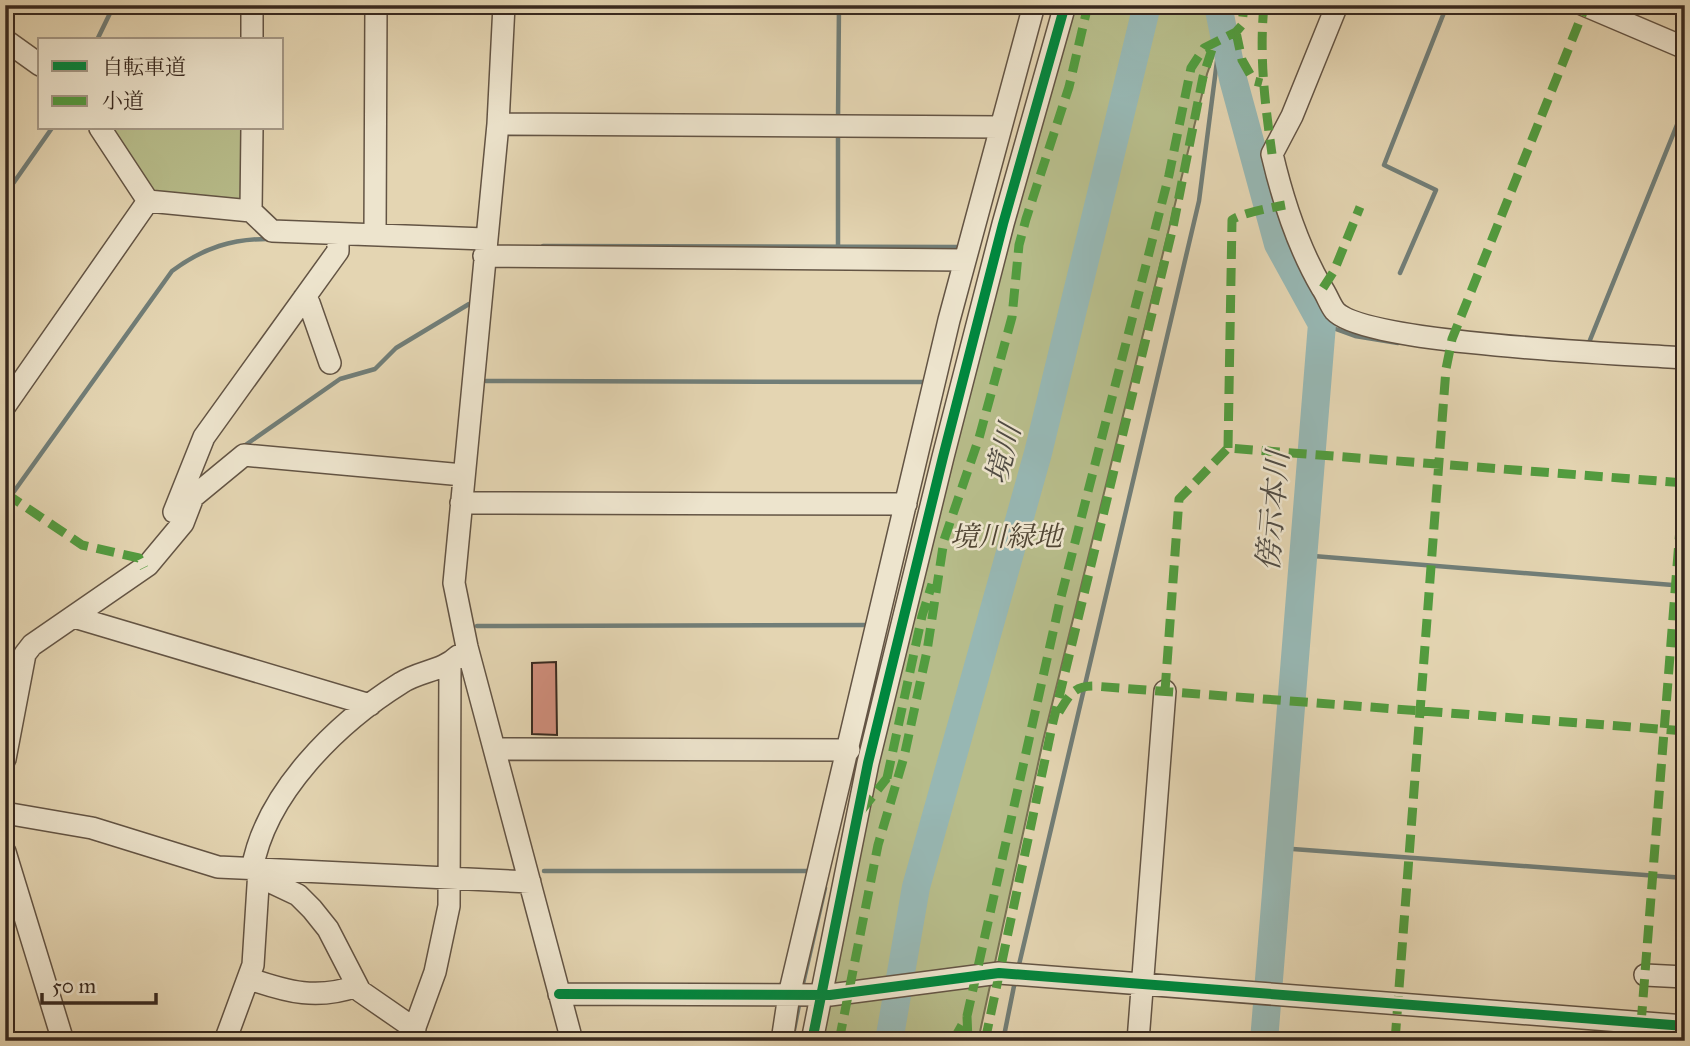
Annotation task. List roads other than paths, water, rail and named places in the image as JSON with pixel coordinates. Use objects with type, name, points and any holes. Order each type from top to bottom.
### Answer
[{"type":"street","points":[[252,5],[252,38]]},
{"type":"street","points":[[375,235],[376,5]]},
{"type":"street","points":[[504,5],[498,124],[484,247],[454,583],[467,647],[572,1041]]},
{"type":"street","points":[[782,1041],[789,995],[964,260],[1034,5]]},
{"type":"street","points":[[812,1041],[868,763],[943,457],[1003,224],[1066,5]]},
{"type":"street","points":[[1337,5],[1292,116],[1272,154],[1285,205],[1305,255],[1334,310],[1347,321],[1384,331],[1486,344],[1685,358]]},
{"type":"street","points":[[1584,5],[1685,48]]},
{"type":"street","points":[[5,40],[38,64]]},
{"type":"street","points":[[498,124],[1001,127]]},
{"type":"street","points":[[101,130],[148,201]]},
{"type":"street","points":[[251,211],[252,130]]},
{"type":"street","points":[[148,201],[251,211],[272,231],[375,235],[484,247],[964,260]]},
{"type":"street","points":[[5,406],[148,201]]},
{"type":"street","points":[[5,759],[25,653],[148,565],[183,523],[204,437],[338,251],[338,234]]},
{"type":"street","points":[[304,298],[309,303],[330,363]]},
{"type":"street","points":[[139,558],[170,521],[188,494],[244,455],[463,475]]},
{"type":"street","points":[[461,503],[906,504]]},
{"type":"street","points":[[74,617],[370,705]]},
{"type":"street","points":[[225,1041],[250,979],[255,852],[291,779],[370,705],[414,676],[450,664],[467,647]]},
{"type":"street","points":[[256,872],[298,895],[312,909],[328,929],[357,986],[413,1035],[444,936],[450,877],[450,664]]},
{"type":"street","points":[[1138,1041],[1165,691]]},
{"type":"street","points":[[496,750],[849,750]]},
{"type":"street","points":[[5,813],[92,828],[218,867],[256,872],[530,882]]},
{"type":"street","points":[[5,852],[63,1041]]},
{"type":"street","points":[[559,995],[822,995],[994,973],[1143,984],[1640,1032],[1685,1026]]},
{"type":"street","points":[[1644,975],[1685,977]]},
{"type":"street","points":[[250,979],[301,995],[329,994],[357,986]]},
{"type":"waterway","points":[[98,38],[114,5]]},
{"type":"waterway","points":[[838,120],[839,5]]},
{"type":"waterway","name":"境川","points":[[889,1041],[916,887],[1038,453],[1147,5]]},
{"type":"waterway","name":"傍示本川","points":[[1218,5],[1233,79],[1278,244],[1322,324],[1264,1041]]},
{"type":"waterway","points":[[1400,273],[1436,190],[1384,165],[1447,5]]},
{"type":"waterway","points":[[1018,969],[1199,201],[1217,61],[1222,55],[1228,54]]},
{"type":"waterway","points":[[1588,345],[1685,105]]},
{"type":"waterway","points":[[5,195],[51,130]]},
{"type":"waterway","points":[[838,132],[838,247]]},
{"type":"waterway","points":[[5,504],[172,271],[195,256],[219,246],[244,240],[272,239]]},
{"type":"waterway","points":[[543,246],[961,247]]},
{"type":"waterway","points":[[244,446],[340,379],[375,369],[396,348],[469,304]]},
{"type":"waterway","points":[[1322,324],[1355,336],[1398,343]]},
{"type":"waterway","points":[[486,381],[926,382]]},
{"type":"waterway","points":[[1301,555],[1685,586]]},
{"type":"waterway","points":[[477,626],[872,625]]},
{"type":"waterway","points":[[1279,848],[1685,878]]},
{"type":"waterway","points":[[544,871],[813,871]]},
{"type":"waterway","points":[[802,988],[825,888]]},
{"type":"waterway","points":[[1003,1041],[1015,981]]},
{"type":"waterway","points":[[794,1030],[800,1000]]},
{"type":"waterway","points":[[1685,1001],[1685,1007]]},
{"type":"park label","name":"境川緑地","points":[[1006,536]]}]
